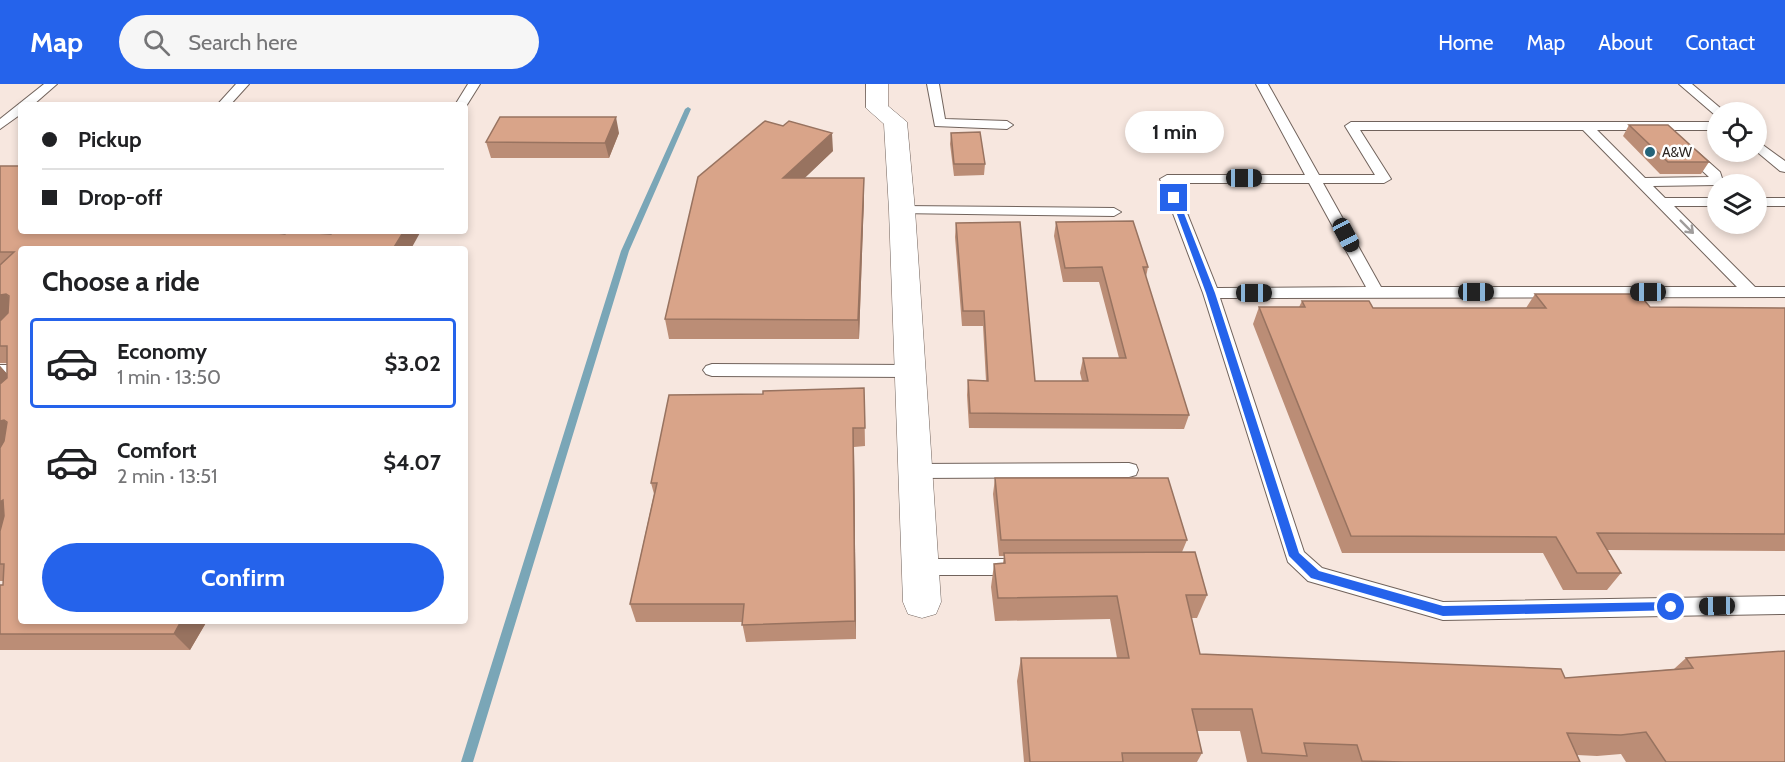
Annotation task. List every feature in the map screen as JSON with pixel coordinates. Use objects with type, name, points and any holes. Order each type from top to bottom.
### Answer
[{"type":"street","points":[[877,84],[877,108],[895,122],[902,210],[922,602]]},
{"type":"lane","points":[[29,102],[51,84]]},
{"type":"lane","points":[[226,102],[243,84]]},
{"type":"lane","points":[[462,102],[474,84]]},
{"type":"lane","points":[[933,84],[939,123],[1007,124]]},
{"type":"lane","points":[[1262,84],[1376,292]]},
{"type":"lane","points":[[1685,84],[1707,102]]},
{"type":"lane","points":[[0,125],[18,110]]},
{"type":"lane","points":[[1707,126],[1351,126],[1384,179],[1167,178],[1210,293],[1295,556],[1315,574],[1443,611],[1785,605]]},
{"type":"lane","points":[[1586,126],[1751,292]]},
{"type":"lane","points":[[1643,182],[1714,182],[1717,178],[1662,126]]},
{"type":"lane","points":[[1767,153],[1785,168]]},
{"type":"lane","points":[[1662,202],[1707,202]]},
{"type":"lane","points":[[1767,202],[1785,202]]},
{"type":"lane","points":[[902,210],[1114,212]]},
{"type":"lane","points":[[1210,293],[1785,292]]},
{"type":"lane","points":[[712,370],[910,371]]},
{"type":"lane","points":[[0,371],[18,371]]},
{"type":"lane","points":[[915,471],[1129,470]]},
{"type":"lane","points":[[920,567],[1040,567]]},
{"type":"building","points":[[500,117],[616,117],[605,143],[486,142]]},
{"type":"building","points":[[765,121],[783,126],[789,121],[832,133],[783,178],[864,178],[858,320],[665,319],[698,177]]},
{"type":"building","points":[[1629,125],[1668,125],[1707,160],[1707,162],[1668,162]]},
{"type":"building","points":[[980,132],[985,164],[954,164],[951,133]]},
{"type":"building","points":[[0,166],[18,166],[18,234],[402,234],[395,246],[18,246],[18,624],[179,624],[174,634],[0,634],[0,585],[3,585],[4,564],[0,564],[0,531],[4,516],[3,500],[0,502],[0,448],[4,441],[7,422],[0,421],[0,384],[7,378],[7,346],[0,346],[0,321],[8,313],[9,296],[0,295],[0,265],[14,252],[0,252]]},
{"type":"building","points":[[1133,221],[1148,267],[1143,267],[1189,415],[970,413],[968,380],[988,381],[984,311],[963,311],[956,223],[1020,222],[1035,381],[1088,381],[1083,358],[1126,358],[1102,267],[1065,268],[1056,222]]},
{"type":"building","points":[[1535,294],[1639,294],[1650,307],[1785,308],[1785,534],[1597,533],[1621,573],[1577,573],[1556,537],[1351,536],[1259,307],[1305,307],[1302,301],[1369,301],[1373,308],[1546,308]]},
{"type":"building","points":[[864,388],[865,428],[853,428],[855,621],[742,625],[744,604],[630,604],[657,483],[651,483],[669,395],[763,394],[763,391]]},
{"type":"building","points":[[995,478],[1168,478],[1187,540],[1001,540]]},
{"type":"building","points":[[1195,552],[1207,595],[1186,595],[1200,654],[1561,669],[1565,678],[1693,668],[1686,658],[1785,651],[1785,762],[1666,762],[1646,732],[1621,735],[1567,733],[1580,762],[1362,761],[1357,745],[1304,743],[1307,756],[1262,753],[1252,709],[1192,709],[1202,753],[1122,753],[1123,762],[1030,762],[1021,658],[1129,658],[1117,596],[998,598],[994,564],[1005,563],[1004,553]]},
{"type":"waterway","points":[[467,762],[625,251],[688,109]]},
{"type":"place","name":"A&W","points":[[1650,152]]},
{"type":"route","points":[[1174,198],[1210,293],[1295,556],[1315,574],[1443,611],[1671,607]]}]
